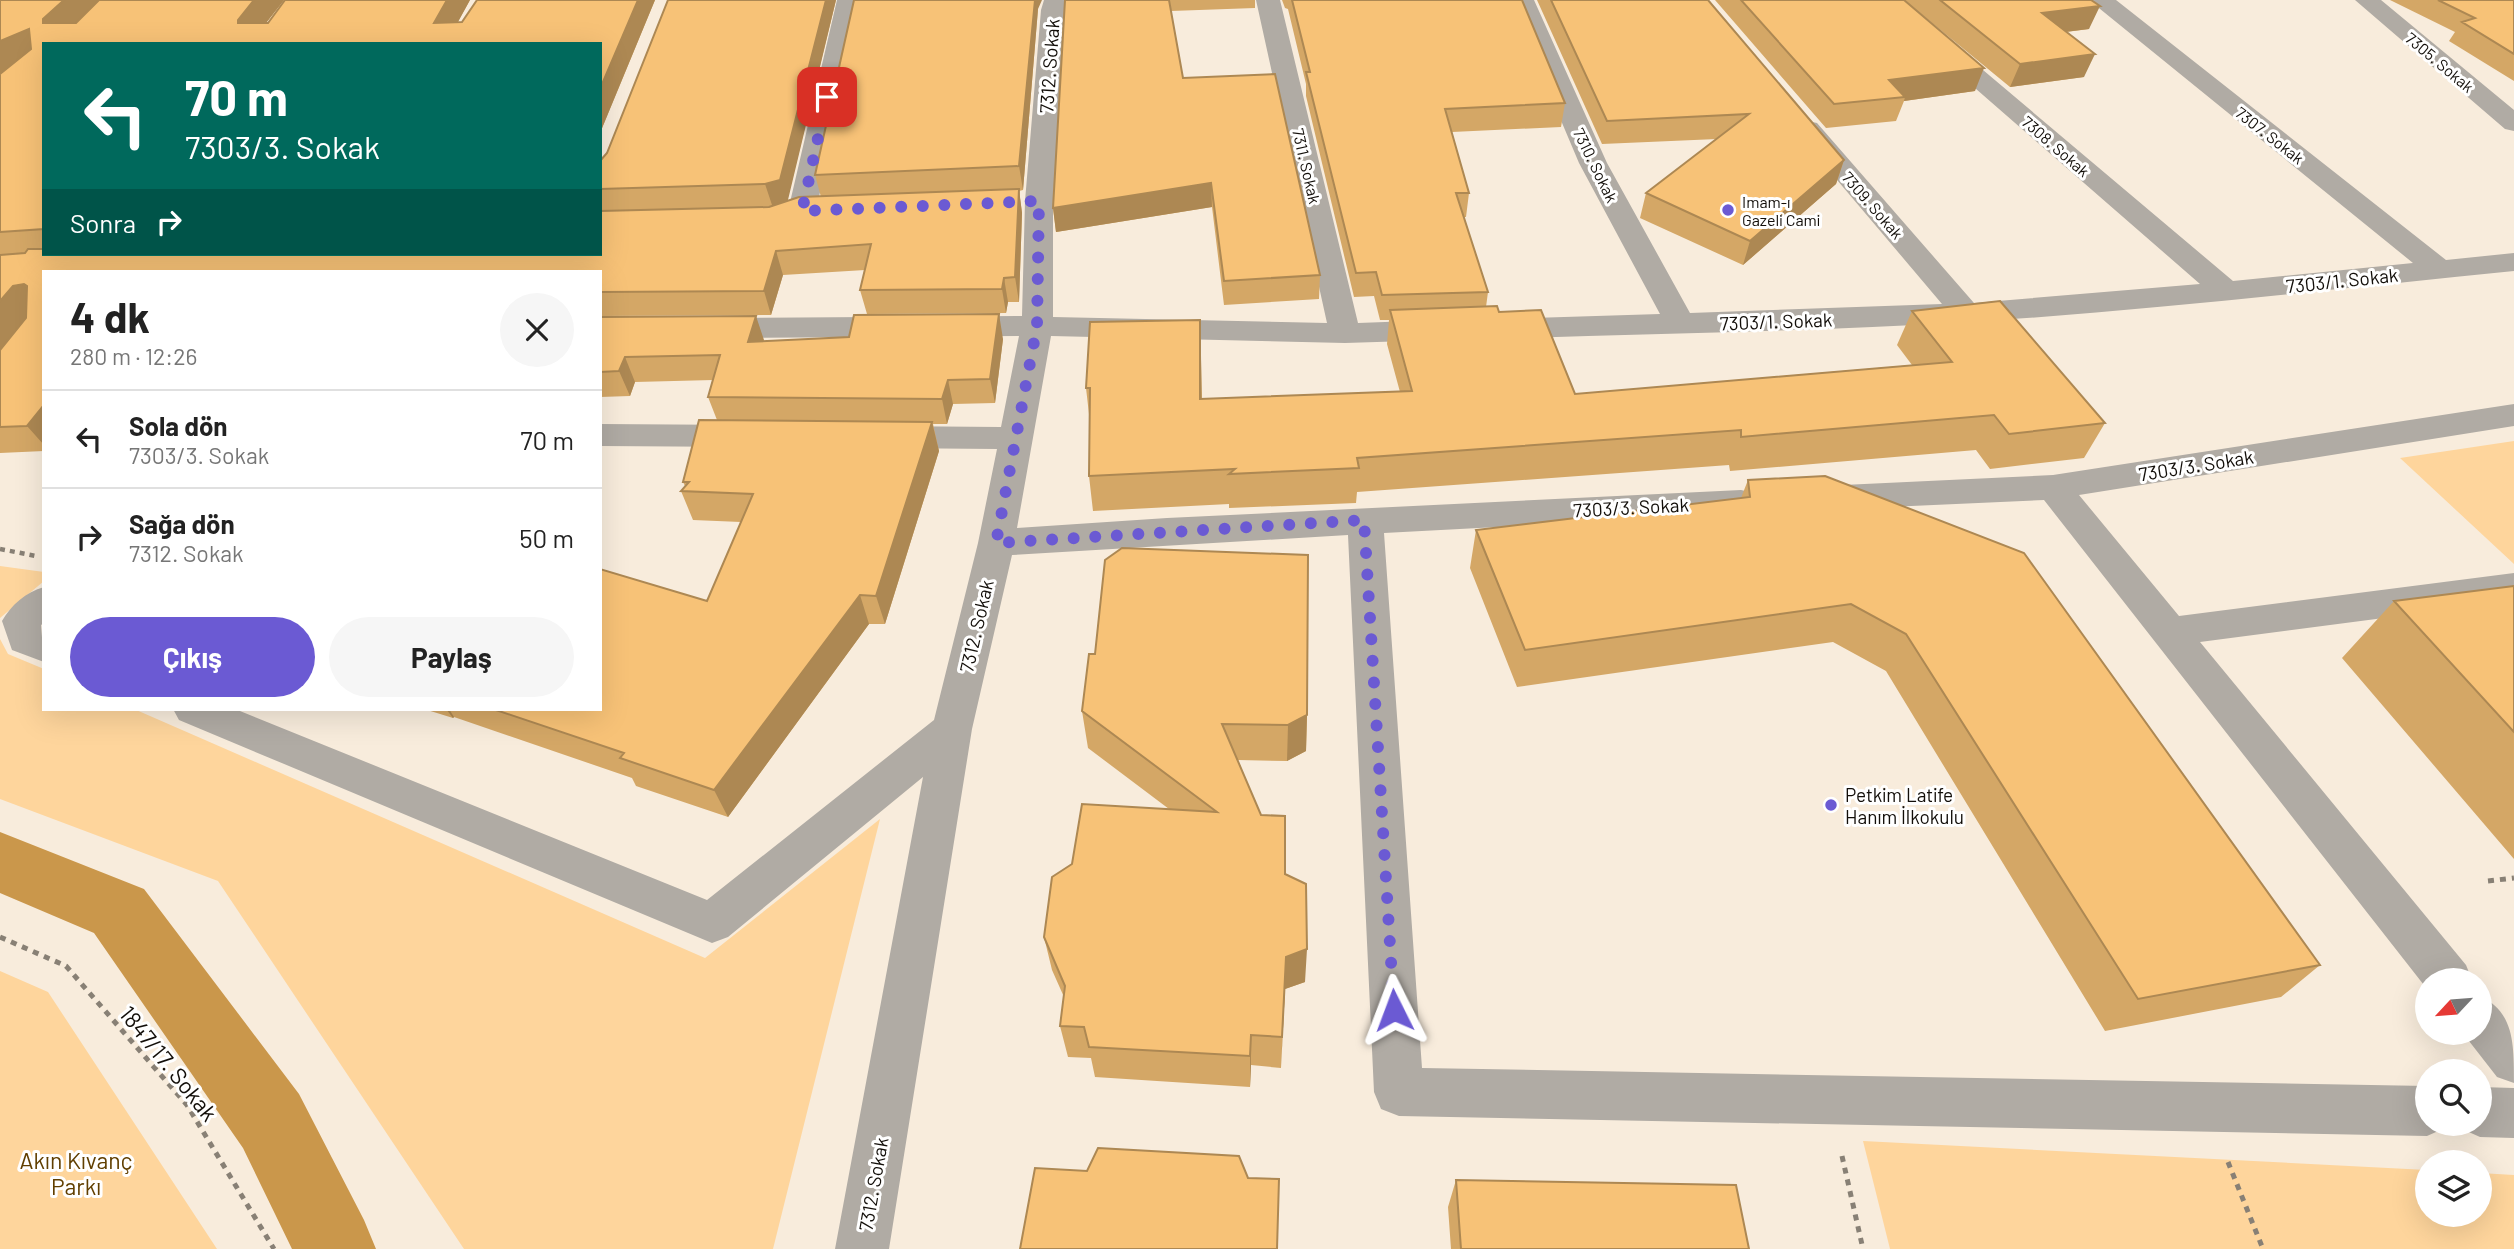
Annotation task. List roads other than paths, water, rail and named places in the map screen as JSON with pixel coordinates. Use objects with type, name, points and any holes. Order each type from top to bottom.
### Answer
[{"type":"street","points":[[803,214],[849,0]]},
{"type":"street","name":"7312. Sokak","points":[[862,1249],[952,729],[996,543],[1037,326],[1025,202],[1056,0]]},
{"type":"street","name":"7311. Sokak","points":[[1268,0],[1345,333]]},
{"type":"street","name":"7310. Sokak","points":[[1522,0],[1593,163],[1681,324]]},
{"type":"street","name":"7308. Sokak","points":[[1886,0],[2226,291]]},
{"type":"street","name":"7307. Sokak","points":[[2101,0],[2440,270]]},
{"type":"street","name":"7305. Sokak","points":[[2367,0],[2514,123]]},
{"type":"street","name":"7309. Sokak","points":[[1788,106],[1966,313]]},
{"type":"street","name":"7303/1. Sokak","points":[[682,329],[1037,326],[1345,333],[1681,324],[1966,313],[2226,291],[2514,262]]},
{"type":"street","name":"7303/3. Sokak","points":[[996,543],[1364,520],[2053,487],[2514,415]]},
{"type":"street","points":[[602,435],[781,436]]},
{"type":"street","points":[[850,437],[1017,438]]},
{"type":"street","points":[[2053,487],[2439,968]]},
{"type":"street","points":[[1364,520],[1399,1092],[2415,1111]]},
{"type":"street","points":[[2169,632],[2514,587]]},
{"type":"street","points":[[35,643],[21,621],[42,603]]},
{"type":"street","points":[[198,711],[712,923],[952,729]]},
{"type":"street","points":[[2492,1033],[2514,1060]]},
{"type":"street","points":[[2492,1112],[2514,1113]]},
{"type":"waterway","points":[[0,862],[119,911],[271,1121],[335,1249]]},
{"type":"place","name":"Imam-ı Gazeli Cami","points":[[1728,210]]},
{"type":"place","name":"Petkim Latife Hanım İlkokulu","points":[[1831,805]]},
{"type":"park label","name":"Akın Kıvanç Parkı","points":[[76,1173]]}]
